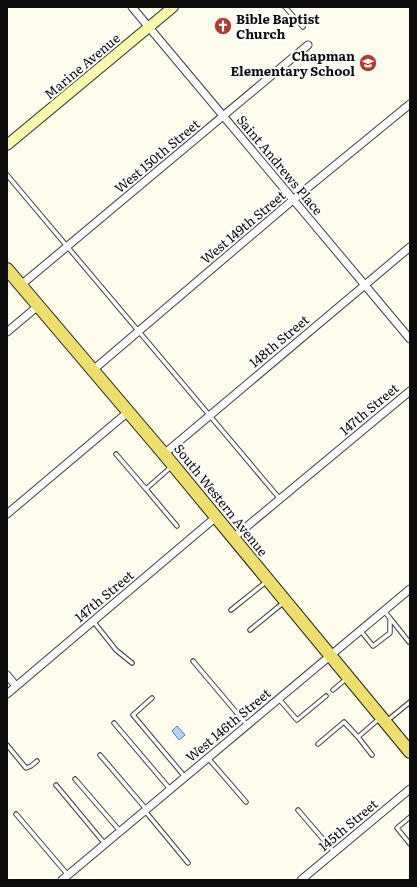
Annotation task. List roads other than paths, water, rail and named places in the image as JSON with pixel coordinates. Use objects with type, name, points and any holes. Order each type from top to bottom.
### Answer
[{"type":"main road","name":"Marine Avenue","points":[[7,145],[173,7]]},
{"type":"main road","name":"South Western Avenue","points":[[7,269],[174,465],[410,752]]},
{"type":"street","name":"Saint Andrews Place","points":[[132,7],[410,339]]},
{"type":"street","name":"West 150th Street","points":[[21,285],[308,45]]},
{"type":"street","name":"West 149th Street","points":[[93,370],[294,199],[410,104]]},
{"type":"street","name":"148th Street","points":[[164,454],[410,247]]},
{"type":"street","points":[[7,332],[38,306]]},
{"type":"street","name":"147th Street","points":[[233,538],[410,391]]},
{"type":"street","points":[[7,514],[128,412]]},
{"type":"street","name":"147th Street","points":[[7,694],[216,517]]},
{"type":"street","name":"West 146th Street","points":[[65,878],[410,589]]},
{"type":"street","points":[[7,675],[16,686]]},
{"type":"street","name":"145th Street","points":[[301,880],[410,789]]},
{"type":"lane","points":[[285,7],[303,27]]},
{"type":"lane","points":[[7,175],[66,247],[280,499]]},
{"type":"lane","points":[[116,454],[177,526]]},
{"type":"lane","points":[[146,489],[174,465]]},
{"type":"lane","points":[[231,610],[268,580]]},
{"type":"lane","points":[[250,630],[285,600]]},
{"type":"lane","points":[[384,611],[409,642]]},
{"type":"lane","points":[[360,630],[373,646],[390,633],[390,618]]},
{"type":"lane","points":[[93,621],[116,650],[132,663]]},
{"type":"lane","points":[[193,661],[247,725]]},
{"type":"lane","points":[[334,690],[348,677]]},
{"type":"lane","points":[[279,698],[297,720],[326,696]]},
{"type":"lane","points":[[152,698],[133,715],[185,777]]},
{"type":"lane","points":[[358,737],[410,702]]},
{"type":"lane","points":[[318,744],[344,722],[372,755]]},
{"type":"lane","points":[[114,723],[170,789]]},
{"type":"lane","points":[[7,745],[26,768],[37,761]]},
{"type":"lane","points":[[100,755],[188,863]]},
{"type":"lane","points":[[208,758],[246,802]]},
{"type":"lane","points":[[75,779],[120,832]]},
{"type":"lane","points":[[56,785],[105,844]]},
{"type":"lane","points":[[298,810],[334,852]]},
{"type":"lane","points":[[16,814],[65,878]]},
{"type":"lane","points":[[410,816],[397,828],[410,844]]},
{"type":"water","points":[[177,726],[185,735],[179,740],[172,731]]},
{"type":"place","name":"Bible Baptist Church","points":[[223,26]]},
{"type":"place","name":"Chapman Elementary School","points":[[368,63]]}]
